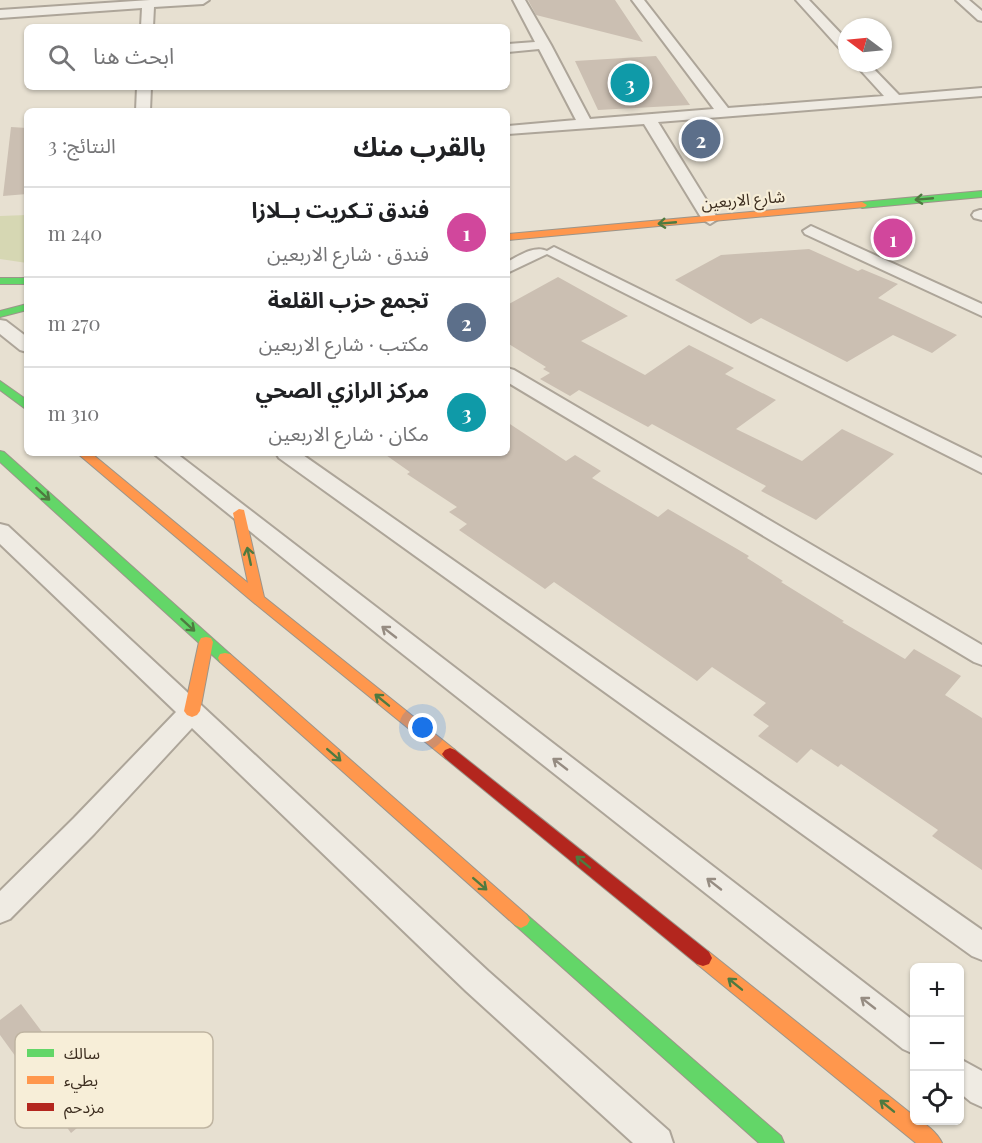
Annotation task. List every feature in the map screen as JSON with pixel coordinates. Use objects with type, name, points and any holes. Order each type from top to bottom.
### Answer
[{"type":"main road","name":"شارع الاربعين","points":[[510,237],[982,194]]},
{"type":"main road","points":[[806,231],[834,229]]},
{"type":"main road","points":[[510,257],[580,249],[568,231]]},
{"type":"main road","points":[[0,281],[24,281]]},
{"type":"main road","points":[[0,314],[24,308]]},
{"type":"main road","points":[[0,384],[24,404]]},
{"type":"main road","points":[[0,455],[206,642],[774,1143]]},
{"type":"main road","points":[[87,456],[258,599],[932,1143]]},
{"type":"main road","points":[[239,513],[258,599]]},
{"type":"main road","points":[[192,711],[206,642]]},
{"type":"street","points":[[0,14],[56,5],[148,4],[203,0]]},
{"type":"street","points":[[519,0],[545,45],[585,124]]},
{"type":"street","points":[[638,0],[724,113]]},
{"type":"street","points":[[802,0],[838,38]]},
{"type":"street","points":[[962,0],[982,17]]},
{"type":"street","points":[[147,24],[148,4]]},
{"type":"street","points":[[510,48],[545,45]]},
{"type":"street","points":[[870,72],[896,100]]},
{"type":"street","points":[[143,108],[144,90]]},
{"type":"street","points":[[510,130],[982,92]]},
{"type":"street","points":[[649,120],[710,219]]},
{"type":"street","points":[[806,231],[982,311]]},
{"type":"street","points":[[510,267],[547,252],[982,466]]},
{"type":"street","points":[[0,325],[24,344]]},
{"type":"street","points":[[510,376],[982,656]]},
{"type":"street","points":[[167,456],[910,1035]]},
{"type":"street","points":[[290,456],[982,947]]},
{"type":"street","points":[[0,531],[477,981],[657,1143]]},
{"type":"street","points":[[0,910],[84,826],[192,711]]},
{"type":"street","points":[[964,1077],[982,1091]]},
{"type":"green space","points":[[24,215],[24,263],[0,259],[0,216]]},
{"type":"building","points":[[528,0],[615,0],[643,42],[536,15]]},
{"type":"building","points":[[656,56],[690,105],[598,110],[575,61]]},
{"type":"building","points":[[11,127],[24,128],[24,194],[3,196]]},
{"type":"building","points":[[809,249],[858,271],[862,269],[898,284],[878,298],[957,335],[932,353],[893,335],[847,362],[761,318],[751,324],[675,280],[721,255]]},
{"type":"building","points":[[558,277],[628,316],[581,341],[645,375],[689,345],[734,368],[725,374],[776,400],[736,429],[802,461],[842,429],[894,454],[816,520],[761,491],[766,486],[652,424],[648,427],[579,390],[570,396],[540,379],[550,373],[543,369],[546,367],[510,345],[510,303]]},
{"type":"building","points":[[510,424],[566,461],[575,455],[601,471],[592,478],[658,517],[668,509],[749,556],[747,558],[783,581],[781,582],[844,621],[842,622],[905,659],[914,649],[961,676],[945,695],[982,718],[982,870],[932,836],[938,830],[841,764],[838,767],[811,749],[797,763],[758,736],[769,726],[753,715],[766,703],[712,667],[697,681],[554,582],[545,589],[459,530],[467,524],[449,512],[457,507],[407,474],[410,472],[387,456],[510,456]]},
{"type":"building","points":[[21,1004],[42,1032],[15,1032],[15,1056],[0,1035],[0,1020]]},
{"type":"building","points":[[67,1128],[77,1128],[71,1133]]},
{"type":"traffic: fast","points":[[862,205],[982,194]]},
{"type":"traffic: fast","points":[[0,281],[24,281]]},
{"type":"traffic: fast","points":[[0,314],[24,308]]},
{"type":"traffic: fast","points":[[0,384],[24,404]]},
{"type":"traffic: fast","points":[[0,455],[225,658]]},
{"type":"traffic: fast","points":[[521,920],[774,1143]]},
{"type":"traffic: slow","points":[[510,237],[862,205]]},
{"type":"traffic: slow","points":[[87,456],[258,599],[450,754]]},
{"type":"traffic: slow","points":[[239,513],[258,599]]},
{"type":"traffic: slow","points":[[192,711],[206,642]]},
{"type":"traffic: slow","points":[[225,658],[521,920]]},
{"type":"traffic: slow","points":[[703,958],[932,1143]]},
{"type":"traffic: jam","points":[[450,754],[703,958]]},
{"type":"place","name":"مركز الرازي الصحي","points":[[630,83]]},
{"type":"place","name":"تجمع حزب القلعة","points":[[701,139]]},
{"type":"place","name":"فندق تـكريت بــلازا","points":[[893,238]]}]
